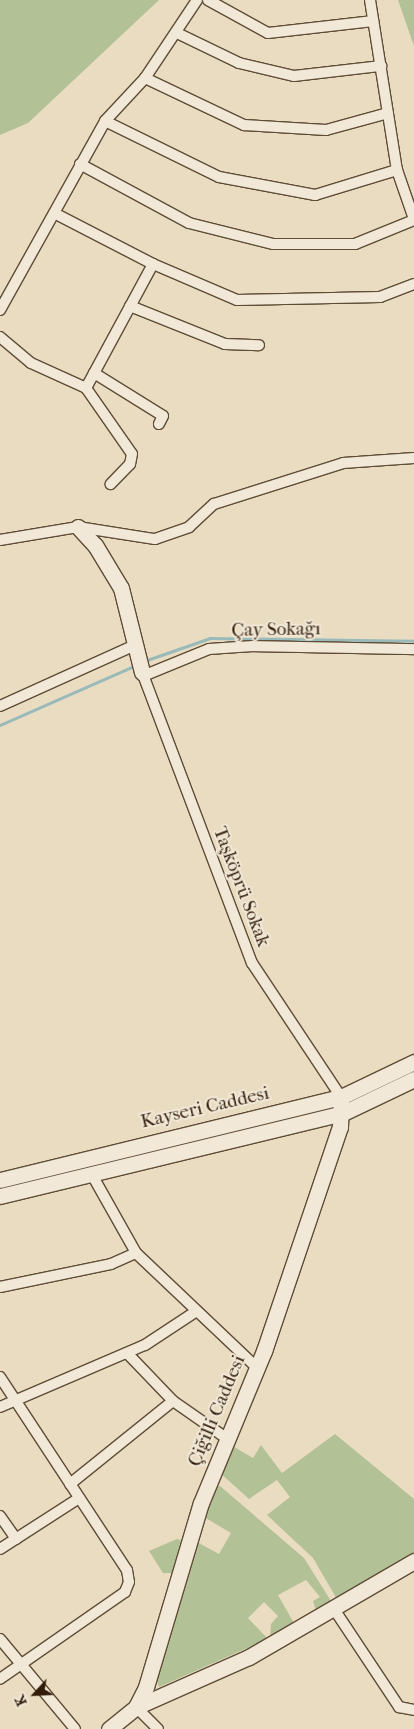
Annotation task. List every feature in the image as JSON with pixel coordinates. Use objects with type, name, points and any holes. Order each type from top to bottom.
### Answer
[{"type":"main road","points":[[78,527],[95,545],[121,588],[142,674]]},
{"type":"main road","name":"Kayseri Caddesi","points":[[0,1180],[341,1097],[414,1062]]},
{"type":"main road","name":"Kayseri Caddesi","points":[[0,1196],[343,1113],[414,1079]]},
{"type":"main road","name":"Çiğilli Caddesi","points":[[136,1707],[226,1438],[257,1368],[343,1113],[341,1097]]},
{"type":"main road","points":[[109,1729],[136,1707],[249,1657],[414,1561]]},
{"type":"street","points":[[0,310],[56,214],[80,164],[105,121],[145,78],[177,33],[197,0]]},
{"type":"street","points":[[208,0],[268,33],[373,21]]},
{"type":"street","points":[[80,164],[190,223],[273,244],[356,244],[414,220],[398,170],[370,0]]},
{"type":"street","points":[[177,33],[239,63],[294,76],[381,66]]},
{"type":"street","points":[[145,78],[244,124],[326,130],[388,114]]},
{"type":"street","points":[[105,121],[219,177],[315,195],[398,170]]},
{"type":"street","points":[[56,214],[152,264],[237,300],[380,297],[414,284]]},
{"type":"street","points":[[86,388],[152,264]]},
{"type":"street","points":[[130,306],[224,344],[259,345]]},
{"type":"street","points":[[0,337],[31,363],[86,388],[132,454],[130,464],[111,484]]},
{"type":"street","points":[[94,373],[163,416],[160,424]]},
{"type":"street","points":[[0,540],[78,527],[155,539],[189,527],[214,504],[343,463],[414,458]]},
{"type":"street","points":[[0,706],[135,645]]},
{"type":"street","name":"Çay Sokağı","points":[[142,674],[210,649],[253,646],[414,649]]},
{"type":"street","name":"Taşköprü Sokak","points":[[142,674],[252,963],[341,1097]]},
{"type":"street","points":[[91,1173],[136,1253],[195,1312],[257,1368]]},
{"type":"street","points":[[0,1287],[112,1264],[136,1253]]},
{"type":"street","points":[[0,1407],[127,1353],[195,1312]]},
{"type":"street","points":[[127,1353],[174,1400],[226,1438]]},
{"type":"street","points":[[0,1377],[126,1570],[129,1586],[21,1666],[0,1679]]},
{"type":"street","points":[[70,1484],[174,1400]]},
{"type":"street","points":[[0,1549],[79,1498]]},
{"type":"street","points":[[0,1516],[16,1538]]},
{"type":"street","points":[[334,1609],[399,1707],[414,1710]]},
{"type":"street","points":[[0,1639],[75,1729]]},
{"type":"street","points":[[136,1707],[158,1729]]},
{"type":"green space","points":[[0,0],[159,0],[28,123],[0,135]]},
{"type":"green space","points":[[398,0],[414,0],[414,46]]},
{"type":"green space","points":[[335,1434],[414,1499],[414,1552],[338,1601],[313,1558],[267,1515],[290,1497],[277,1480],[249,1499],[218,1471],[231,1445],[253,1458],[261,1445],[282,1473]]},
{"type":"green space","points":[[220,1486],[304,1558],[331,1601],[317,1614],[313,1601],[320,1597],[306,1580],[278,1595],[295,1625],[270,1638],[271,1624],[278,1616],[264,1602],[248,1618],[268,1639],[159,1687],[157,1681],[195,1541],[219,1554],[231,1533],[204,1517],[215,1487]]},
{"type":"green space","points":[[177,1539],[181,1540],[173,1573],[163,1573],[149,1551]]},
{"type":"waterway","points":[[144,661],[210,638],[414,641]]},
{"type":"waterway","points":[[0,725],[136,665]]}]
